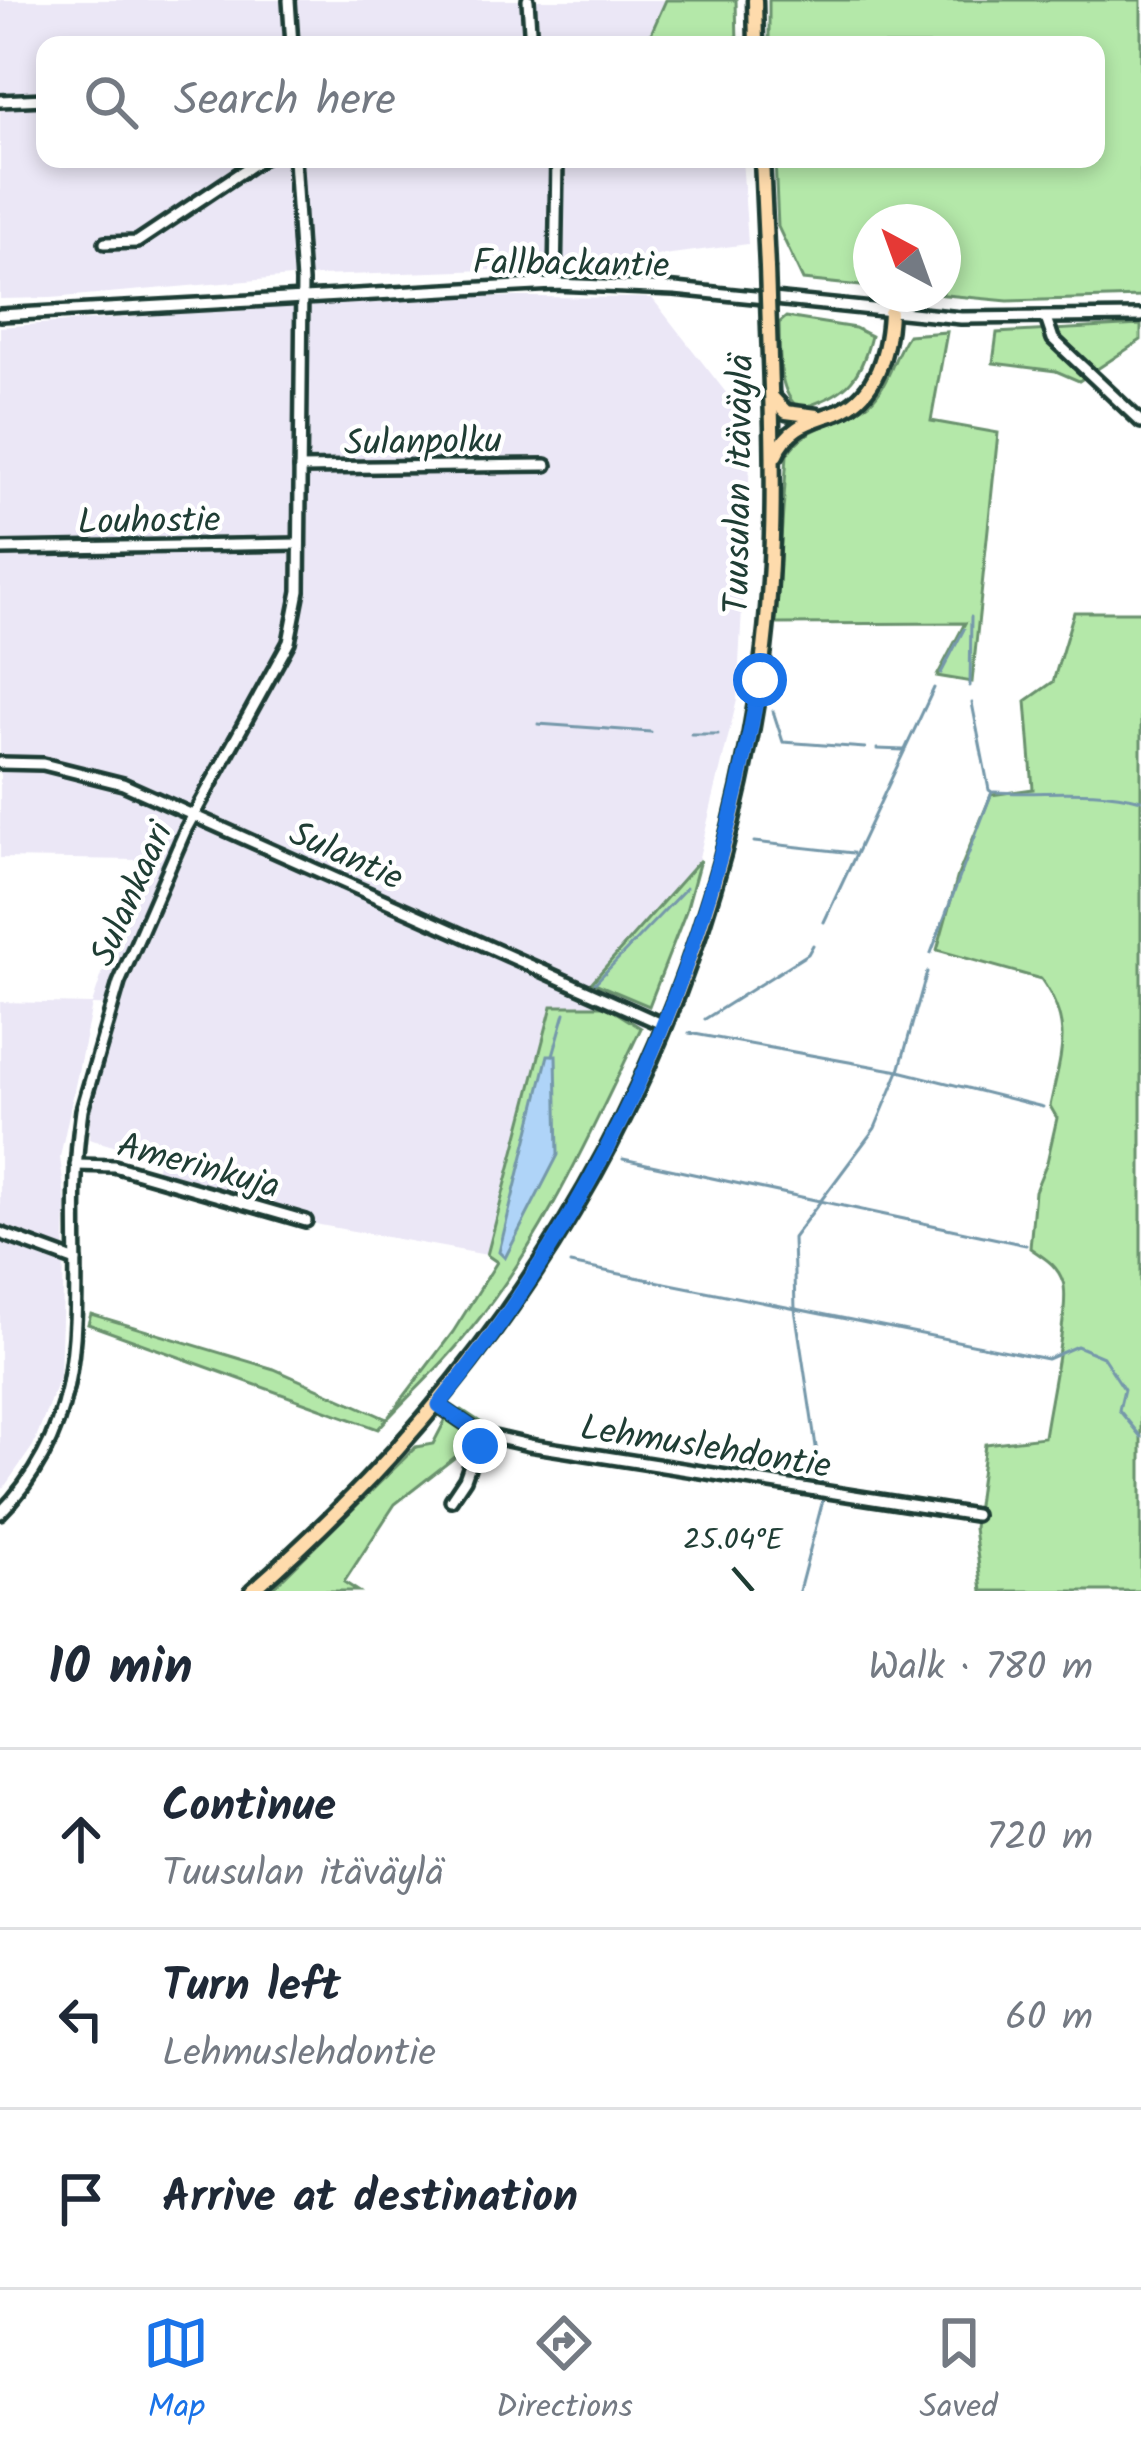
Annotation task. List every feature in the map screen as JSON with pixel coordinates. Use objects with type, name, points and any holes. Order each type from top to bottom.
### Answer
[{"type":"main road","points":[[755,0],[756,36]]},
{"type":"main road","name":"Tuusulan itäväylä","points":[[252,1591],[371,1480],[439,1405],[496,1331],[552,1247],[608,1144],[664,1025],[720,866],[760,680],[774,461],[762,168]]},
{"type":"main road","points":[[774,461],[791,432],[848,406],[872,383],[884,353],[890,313]]},
{"type":"main road","points":[[771,395],[786,412],[818,416]]},
{"type":"street","points":[[289,0],[291,36]]},
{"type":"street","points":[[528,0],[530,36]]},
{"type":"street","points":[[0,101],[36,99]]},
{"type":"street","points":[[105,243],[137,242],[248,168]]},
{"type":"street","name":"Sulankaari","points":[[0,1513],[38,1465],[68,1396],[75,1336],[76,1165],[82,1110],[119,982],[195,816],[290,642],[299,591],[302,296],[295,168]]},
{"type":"street","points":[[555,284],[557,168]]},
{"type":"street","name":"Fallbackantie","points":[[0,315],[555,284],[675,289],[890,313],[1141,316]]},
{"type":"street","points":[[1046,318],[1053,339],[1141,422]]},
{"type":"street","name":"Sulanpolku","points":[[300,468],[546,465]]},
{"type":"street","name":"Louhostie","points":[[0,549],[299,544]]},
{"type":"street","name":"Sulantie","points":[[0,763],[43,764],[123,784],[664,1025]]},
{"type":"street","name":"Amerinkuja","points":[[76,1165],[114,1166],[307,1221]]},
{"type":"street","points":[[0,1233],[76,1261]]},
{"type":"street","name":"Lehmuslehdontie","points":[[439,1405],[481,1434],[974,1515]]},
{"type":"street","points":[[452,1500],[481,1434]]},
{"type":"shaded area","points":[[0,0],[666,0],[650,36],[36,36],[36,168],[743,168],[748,244],[574,261],[574,267],[291,277],[0,299]]},
{"type":"shaded area","points":[[417,296],[652,298],[752,426],[737,700],[686,911],[641,1028],[619,1012],[552,1007],[487,1255],[320,1225],[156,1172],[159,1159],[89,1139],[90,1111],[120,1006],[92,1005],[60,1157],[66,1206],[60,1375],[33,1446],[0,1493],[0,1002],[92,1004],[140,860],[0,858],[0,327]]},
{"type":"green space","points":[[666,0],[736,0],[737,36],[650,36]]},
{"type":"green space","points":[[769,0],[1141,0],[1141,297],[1008,301],[961,296],[961,204],[853,204],[853,285],[803,280],[778,227],[775,168],[1105,168],[1105,36],[769,36]]},
{"type":"green space","points":[[786,317],[855,328],[871,336],[848,384],[800,409],[787,392],[781,370],[779,323]]},
{"type":"green space","points":[[1141,325],[1141,340],[1079,381],[1056,371],[993,363],[997,333]]},
{"type":"green space","points":[[947,332],[931,421],[998,433],[972,682],[937,676],[965,623],[775,624],[787,455],[803,437],[869,403],[908,335]]},
{"type":"green space","points":[[1074,612],[1141,612],[1141,1591],[982,1591],[974,1528],[985,1444],[1044,1437],[1062,1332],[1063,1282],[1054,1266],[1030,1248],[1035,1191],[1057,1118],[1050,1106],[1062,1040],[1058,1011],[1041,979],[937,950],[958,875],[991,795],[1033,789],[1026,701],[1053,682]]},
{"type":"green space","points":[[700,860],[686,911],[649,1006],[592,982]]},
{"type":"green space","points":[[552,1006],[606,1006],[641,1028],[563,1187],[519,1263],[457,1347],[378,1429],[88,1324],[91,1314],[274,1369],[387,1419],[453,1332],[497,1262],[487,1255]]},
{"type":"green space","points":[[462,1410],[491,1429],[395,1504],[344,1582],[358,1591],[270,1591],[416,1447],[433,1444],[447,1417]]},
{"type":"water","points":[[548,1055],[556,1055],[558,1155],[505,1258],[499,1252]]},
{"type":"waterway","points":[[970,686],[971,617]]},
{"type":"waterway","points":[[941,673],[964,629]]},
{"type":"waterway","points":[[824,922],[934,688]]},
{"type":"waterway","points":[[931,953],[992,792],[972,703]]},
{"type":"waterway","points":[[773,711],[783,742],[865,748]]},
{"type":"waterway","points":[[538,724],[651,732]]},
{"type":"waterway","points":[[691,734],[718,734]]},
{"type":"waterway","points":[[877,749],[904,750]]},
{"type":"waterway","points":[[994,792],[1086,793],[1141,800]]},
{"type":"waterway","points":[[754,842],[853,853]]},
{"type":"waterway","points":[[595,983],[686,888]]},
{"type":"waterway","points":[[705,1019],[808,954],[813,945]]},
{"type":"waterway","points":[[822,1486],[795,1309],[793,1238],[875,1128],[899,1071],[927,972]]},
{"type":"waterway","points":[[553,1055],[565,1013]]},
{"type":"waterway","points":[[689,1033],[899,1071],[1043,1107]]},
{"type":"waterway","points":[[623,1159],[1026,1245]]},
{"type":"waterway","points":[[570,1264],[1047,1359],[1077,1346],[1103,1357],[1124,1389],[1119,1410],[1141,1437]]},
{"type":"waterway","points":[[799,1591],[824,1496]]},
{"type":"route","points":[[480,1446],[481,1434],[439,1405],[552,1247],[603,1156],[657,1042],[726,847],[760,680]]}]
